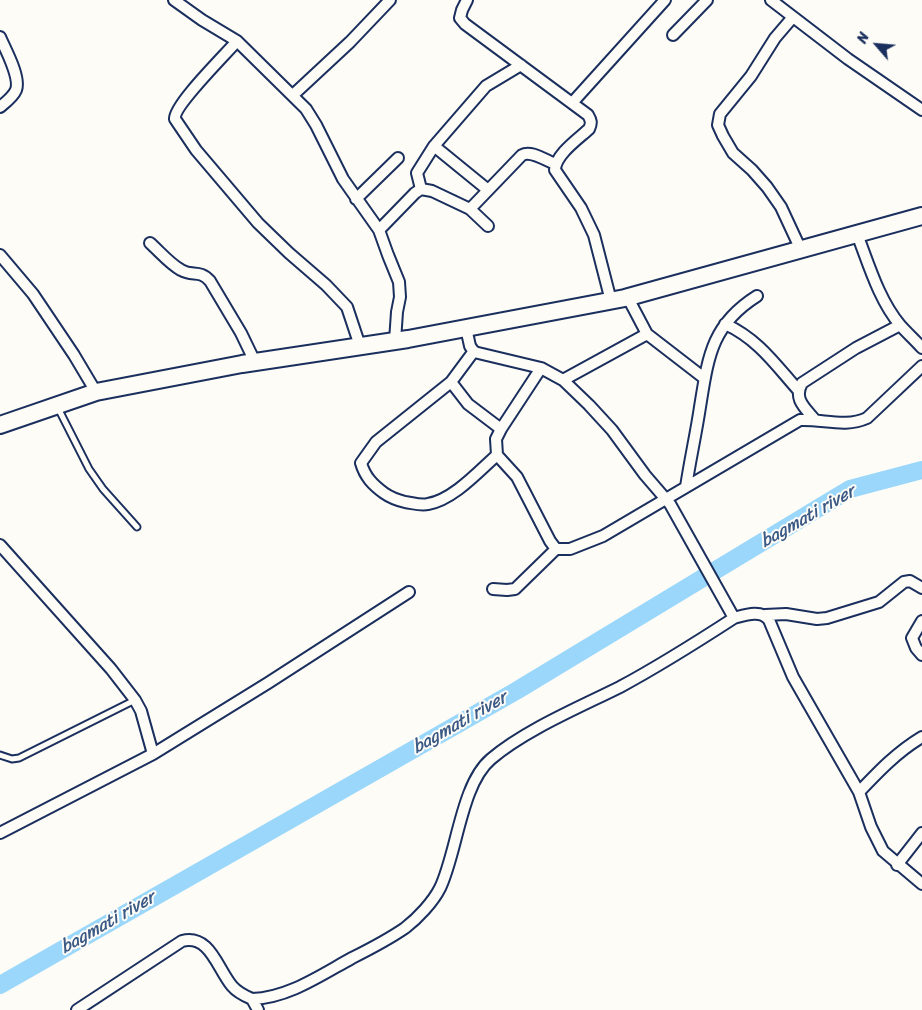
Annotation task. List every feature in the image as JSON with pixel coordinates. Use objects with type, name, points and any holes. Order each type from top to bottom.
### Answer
[{"type":"main road","points":[[0,424],[96,392],[255,362],[395,341],[628,298],[922,216]]},
{"type":"street","points":[[174,0],[237,41],[306,109],[343,179],[378,230],[399,282],[400,297],[395,341]]},
{"type":"street","points":[[293,95],[350,42],[390,0]]},
{"type":"street","points":[[467,0],[460,18],[465,24],[591,119],[589,128],[558,158],[555,170],[582,208],[594,235],[611,301]]},
{"type":"street","points":[[572,103],[665,0]]},
{"type":"street","points":[[673,35],[707,0]]},
{"type":"street","points":[[771,0],[848,59],[922,110]]},
{"type":"street","points":[[793,17],[775,38],[751,76],[720,114],[718,125],[733,153],[752,170],[776,200],[800,250]]},
{"type":"street","points":[[0,37],[17,78],[17,88],[11,98],[0,107]]},
{"type":"street","points":[[237,41],[177,109],[175,119],[196,150],[258,223],[326,285],[347,307],[360,346]]},
{"type":"street","points":[[421,189],[416,173],[434,146],[486,86],[521,65]]},
{"type":"street","points":[[434,146],[488,190]]},
{"type":"street","points":[[470,209],[522,155],[526,153],[555,164]]},
{"type":"street","points":[[356,199],[398,158]]},
{"type":"street","points":[[378,230],[421,189],[432,191],[470,209],[488,226]]},
{"type":"street","points":[[857,234],[880,292],[900,325],[922,348]]},
{"type":"street","points":[[150,243],[179,270],[199,273],[210,281],[241,333],[255,362]]},
{"type":"street","points":[[0,255],[33,294],[74,355],[96,392]]},
{"type":"street","points":[[686,487],[710,352],[725,324],[742,306],[757,296]]},
{"type":"street","points":[[628,298],[634,313],[647,334],[704,378]]},
{"type":"street","points":[[725,324],[742,332],[758,344],[798,390],[799,399],[814,420]]},
{"type":"street","points":[[798,390],[802,383],[856,348],[900,325]]},
{"type":"street","points":[[466,328],[470,346],[474,351],[541,368],[563,380],[589,405],[612,430],[645,475],[668,501],[734,618]]},
{"type":"street","points":[[563,380],[647,334]]},
{"type":"street","points":[[474,351],[451,382],[376,442],[361,463],[363,472],[370,482],[390,497],[415,504],[427,505],[441,500],[465,483],[497,455]]},
{"type":"street","points":[[493,589],[515,589],[556,549],[570,549],[602,536],[668,501],[686,487],[800,420],[839,424],[857,422],[867,418],[922,366]]},
{"type":"street","points":[[541,368],[501,429],[496,439],[497,455],[517,477],[538,520],[556,549]]},
{"type":"street","points":[[451,382],[468,404],[501,429]]},
{"type":"street","points":[[0,545],[111,669],[135,700],[141,712],[153,754]]},
{"type":"street","points":[[252,999],[280,995],[307,983],[405,928],[424,910],[440,889],[470,790],[489,760],[507,746],[638,677],[734,618],[745,614],[786,614],[817,620],[879,602],[904,582],[910,582],[922,588]]},
{"type":"street","points":[[0,832],[153,754],[409,592]]},
{"type":"street","points":[[766,615],[770,620],[793,677],[859,792],[871,827],[883,851],[897,865],[922,884]]},
{"type":"street","points":[[922,621],[912,638],[922,656]]},
{"type":"street","points":[[859,792],[886,763],[922,737]]},
{"type":"street","points":[[897,865],[922,833]]},
{"type":"street","points":[[77,1010],[182,942],[191,939],[198,941],[207,948],[232,987],[252,999],[258,1010]]},
{"type":"lane","points":[[56,405],[89,469],[103,490],[137,527]]},
{"type":"lane","points":[[0,754],[12,759],[19,758],[135,700]]},
{"type":"waterway","name":"bagmati river","points":[[0,985],[516,691],[850,489],[922,470]]}]
